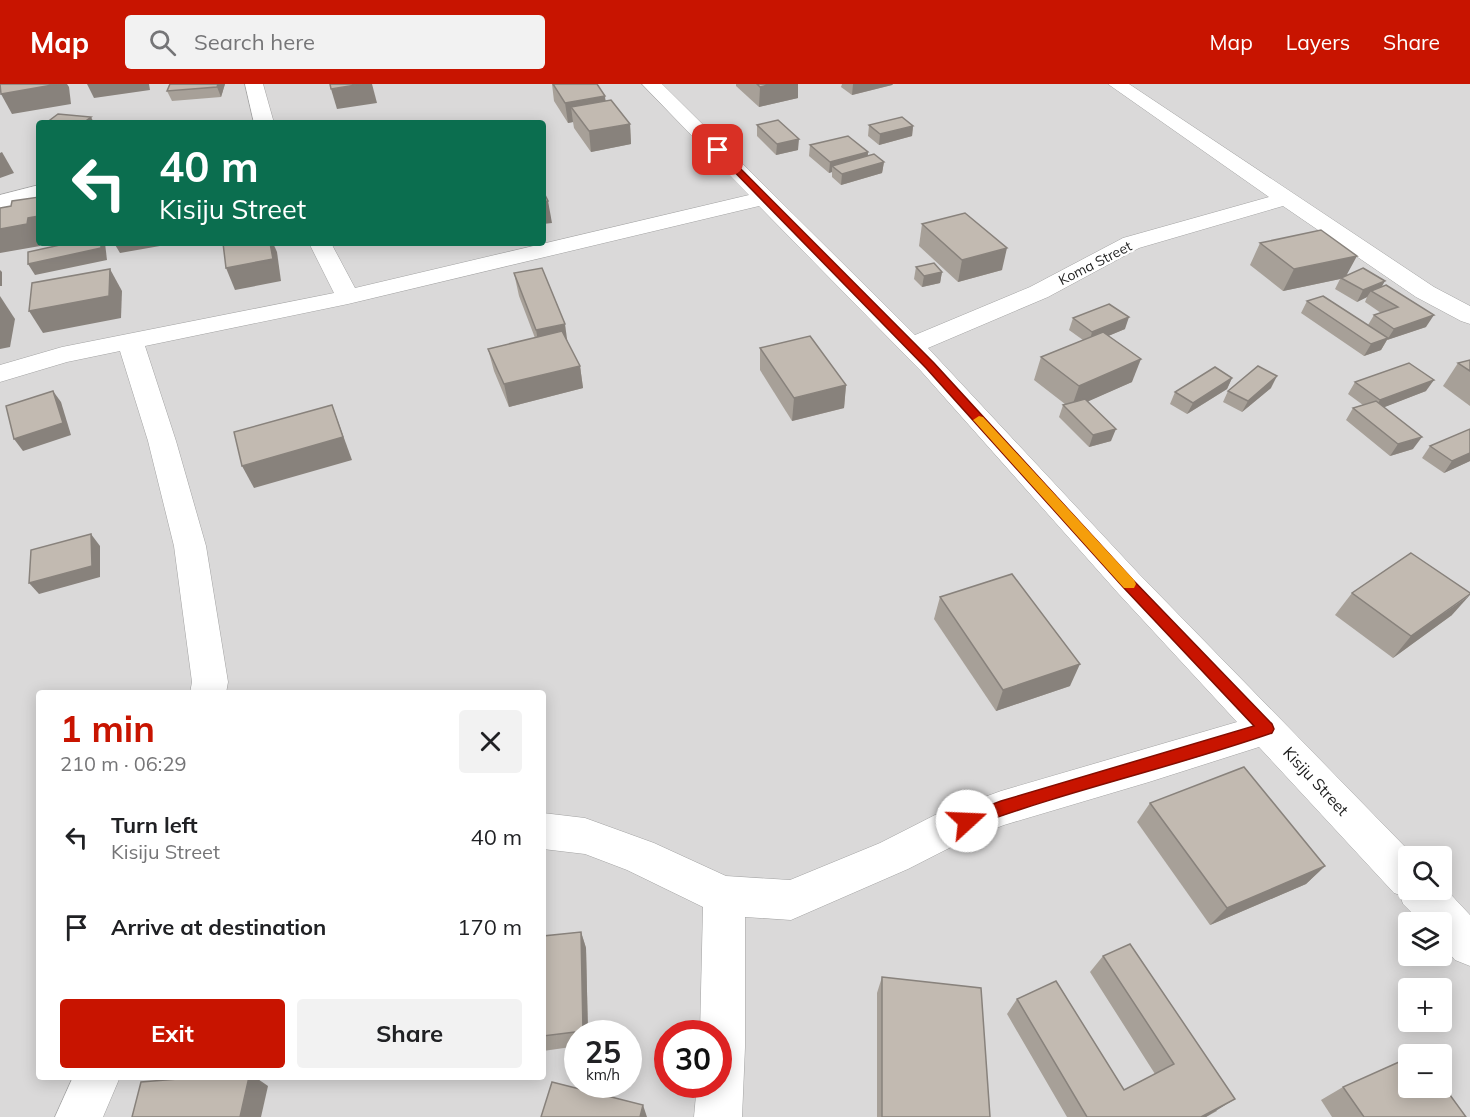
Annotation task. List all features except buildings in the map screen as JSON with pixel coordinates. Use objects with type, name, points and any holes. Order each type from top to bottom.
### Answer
[{"type":"street","points":[[254,84],[263,120]]},
{"type":"street","name":"Kisiju Street","points":[[651,84],[910,345],[1128,583],[1398,868]]},
{"type":"street","points":[[1117,84],[1425,292],[1470,316]]},
{"type":"street","points":[[0,202],[36,192]]},
{"type":"street","points":[[0,374],[62,355],[348,297],[764,198]]},
{"type":"street","name":"Koma Street","points":[[910,345],[933,338],[1040,292],[1131,243],[1226,214],[1286,199]]},
{"type":"street","points":[[322,246],[348,297]]},
{"type":"street","points":[[130,341],[162,441],[190,546],[210,682],[209,690]]},
{"type":"street","points":[[546,831],[585,836],[640,856],[724,896],[790,900],[894,856],[950,828],[1001,808],[1149,766],[1266,729]]},
{"type":"street","points":[[718,1117],[722,1047],[724,896]]},
{"type":"street","points":[[1427,900],[1470,945]]},
{"type":"street","points":[[79,1117],[96,1080]]},
{"type":"shaded area","points":[[0,84],[1470,84],[1470,1117],[0,1117]]},
{"type":"slow traffic","points":[[979,420],[1129,584]]},
{"type":"route","points":[[718,150],[930,365],[1128,583],[1266,729],[1149,766],[1001,808],[967,821]]}]
